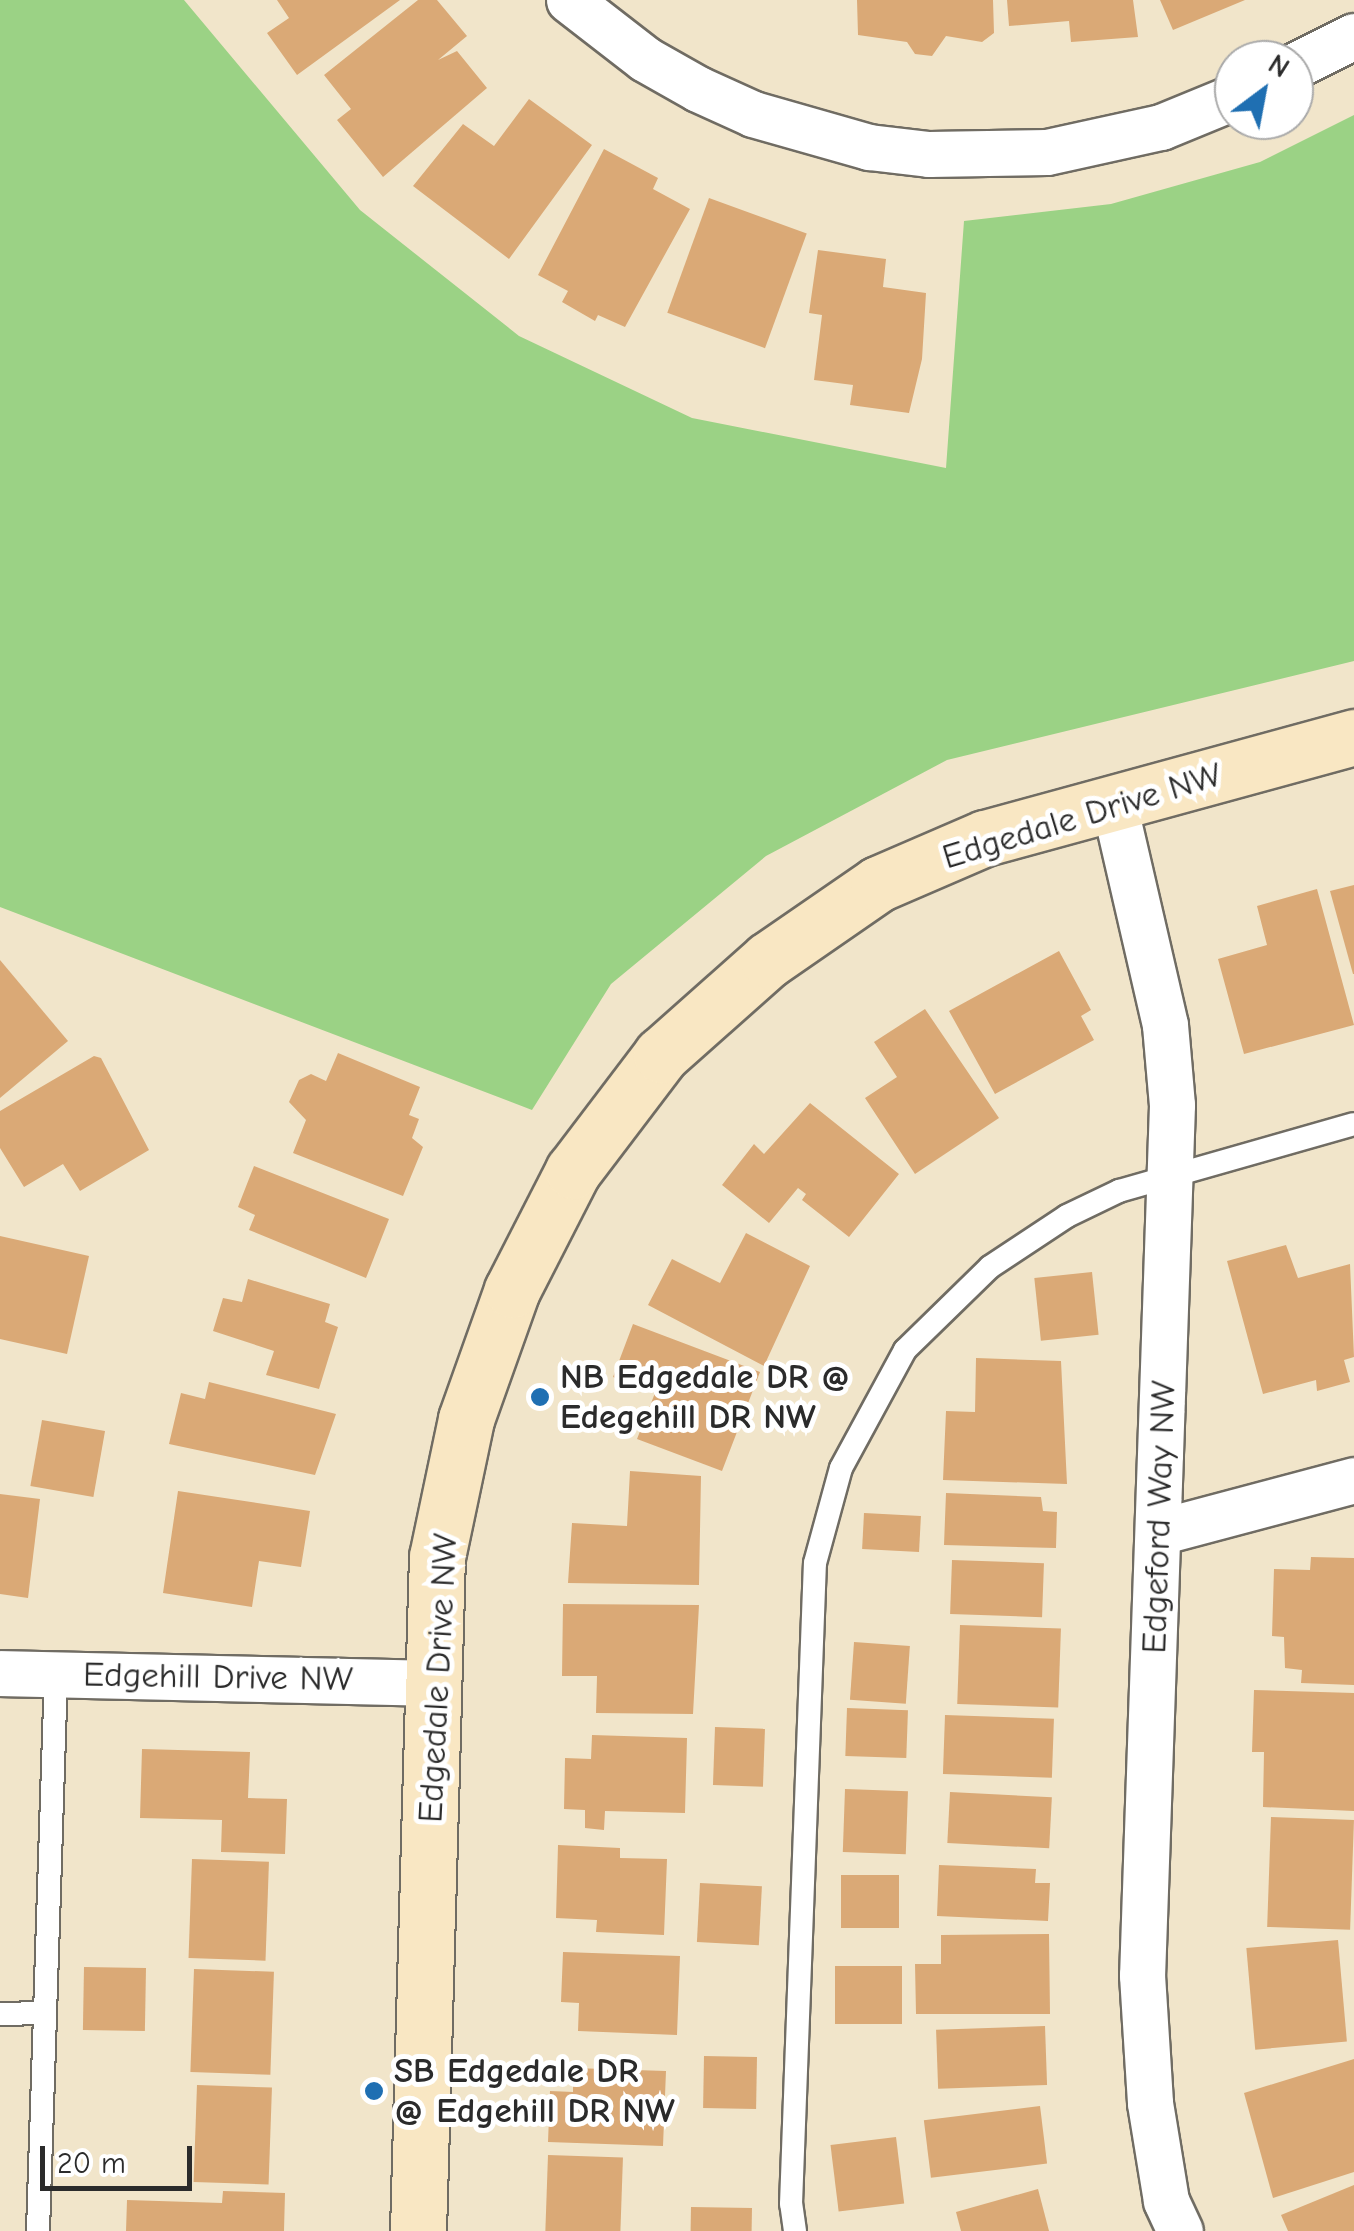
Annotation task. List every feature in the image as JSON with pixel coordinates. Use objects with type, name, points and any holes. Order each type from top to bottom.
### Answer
[{"type":"street","points":[[569,0],[645,59],[698,89],[753,114],[869,147],[929,154],[1047,152],[1161,127],[1214,105]]},
{"type":"street","points":[[1314,56],[1354,36]]},
{"type":"street","name":"Edgedale Drive NW","points":[[418,2231],[437,1557],[466,1419],[512,1290],[573,1171],[661,1055],[768,960],[878,884],[984,838],[1354,737]]},
{"type":"street","name":"Edgeford Way NW","points":[[1114,804],[1165,1025],[1170,1176],[1142,1975],[1150,2103],[1166,2201],[1180,2231]]},
{"type":"street","points":[[1160,1532],[1354,1480]]},
{"type":"street","name":"Edgehill Drive NW","points":[[0,1672],[436,1682]]},
{"type":"lane","points":[[795,2231],[791,2204],[815,1563],[841,1468],[905,1350],[990,1267],[1067,1216],[1170,1176],[1354,1124]]},
{"type":"lane","points":[[38,2231],[56,1674]]},
{"type":"lane","points":[[0,2014],[45,2013]]},
{"type":"green space","points":[[0,0],[184,0],[360,210],[519,336],[692,418],[946,468],[964,221],[1111,204],[1260,162],[1304,140],[1314,140],[1314,135],[1354,115],[1354,661],[947,760],[766,856],[611,984],[532,1110],[0,907]]},
{"type":"building","points":[[277,0],[400,0],[297,75],[267,33],[289,18]]},
{"type":"building","points":[[418,0],[437,0],[467,36],[438,60],[457,51],[487,88],[383,177],[337,120],[351,109],[324,75]]},
{"type":"building","points":[[857,0],[993,0],[994,33],[982,42],[946,36],[932,56],[915,54],[907,42],[858,35]]},
{"type":"building","points":[[1007,0],[1133,0],[1138,37],[1071,42],[1069,21],[1009,26]]},
{"type":"building","points":[[1160,0],[1245,0],[1173,30]]},
{"type":"building","points":[[529,99],[592,145],[509,259],[413,186],[463,124],[494,146]]},
{"type":"building","points":[[604,149],[658,178],[653,189],[690,209],[625,327],[598,315],[595,321],[562,302],[568,291],[538,275]]},
{"type":"building","points":[[709,198],[807,234],[765,348],[667,313]]},
{"type":"building","points":[[818,250],[886,259],[883,287],[926,293],[922,359],[909,413],[850,405],[853,385],[814,380],[822,315],[809,313]]},
{"type":"building","points":[[1354,885],[1354,974],[1353,974],[1330,891]]},
{"type":"building","points":[[1317,889],[1354,1025],[1244,1054],[1218,959],[1267,945],[1257,906]]},
{"type":"building","points":[[1059,951],[1091,1010],[1081,1016],[1094,1040],[995,1094],[949,1011]]},
{"type":"building","points":[[0,960],[68,1041],[0,1098]]},
{"type":"building","points":[[925,1009],[999,1118],[915,1174],[865,1098],[897,1077],[874,1042]]},
{"type":"building","points":[[338,1053],[420,1087],[409,1115],[419,1119],[412,1138],[423,1147],[403,1196],[293,1153],[306,1120],[289,1102],[299,1080],[311,1074],[326,1081]]},
{"type":"building","points":[[94,1056],[101,1058],[149,1150],[80,1191],[63,1164],[24,1187],[0,1148],[0,1111]]},
{"type":"building","points":[[810,1103],[899,1174],[849,1237],[802,1200],[806,1194],[798,1188],[769,1223],[722,1185],[754,1144],[764,1154]]},
{"type":"building","points":[[254,1166],[389,1219],[366,1278],[249,1230],[255,1215],[238,1207]]},
{"type":"building","points":[[746,1233],[810,1266],[764,1366],[648,1305],[672,1259],[720,1283]]},
{"type":"building","points":[[0,1236],[89,1256],[67,1354],[0,1339]]},
{"type":"building","points":[[1286,1245],[1298,1278],[1350,1264],[1354,1357],[1344,1360],[1350,1382],[1317,1391],[1316,1380],[1263,1394],[1227,1261]]},
{"type":"building","points":[[1092,1272],[1099,1335],[1041,1341],[1034,1278]]},
{"type":"building","points":[[248,1279],[330,1304],[325,1322],[338,1327],[319,1389],[266,1375],[274,1351],[213,1331],[223,1298],[242,1302]]},
{"type":"building","points":[[633,1324],[760,1372],[722,1471],[637,1439],[655,1393],[613,1377]]},
{"type":"building","points":[[976,1358],[1061,1361],[1067,1484],[943,1480],[946,1411],[975,1412]]},
{"type":"building","points":[[209,1382],[336,1414],[315,1475],[169,1444],[181,1393],[205,1399]]},
{"type":"building","points":[[42,1420],[105,1431],[93,1497],[30,1486]]},
{"type":"building","points":[[630,1471],[701,1476],[699,1585],[568,1583],[572,1523],[627,1526]]},
{"type":"building","points":[[178,1491],[310,1511],[301,1567],[259,1561],[252,1607],[163,1593]]},
{"type":"building","points":[[946,1493],[1041,1497],[1043,1511],[1057,1512],[1056,1548],[944,1545]]},
{"type":"building","points":[[0,1494],[40,1499],[28,1598],[0,1594]]},
{"type":"building","points":[[864,1513],[921,1516],[919,1552],[862,1549]]},
{"type":"building","points":[[1311,1557],[1354,1558],[1354,1685],[1301,1683],[1302,1670],[1285,1668],[1284,1637],[1272,1636],[1274,1569],[1310,1570]]},
{"type":"building","points":[[952,1560],[1044,1563],[1042,1617],[950,1614]]},
{"type":"building","points":[[563,1604],[699,1605],[693,1714],[596,1713],[597,1676],[562,1676]]},
{"type":"building","points":[[960,1625],[1061,1629],[1058,1707],[957,1704]]},
{"type":"building","points":[[854,1642],[910,1646],[906,1704],[850,1700]]},
{"type":"building","points":[[1254,1690],[1354,1693],[1354,1811],[1263,1807],[1264,1752],[1252,1752]]},
{"type":"building","points":[[847,1708],[908,1710],[906,1758],[845,1756]]},
{"type":"building","points":[[945,1715],[1054,1719],[1052,1778],[943,1774]]},
{"type":"building","points":[[715,1727],[765,1729],[763,1787],[713,1785]]},
{"type":"building","points":[[592,1735],[687,1738],[685,1813],[605,1811],[604,1830],[585,1828],[585,1810],[564,1809],[565,1758],[591,1759]]},
{"type":"building","points":[[142,1749],[250,1752],[248,1798],[287,1799],[285,1854],[221,1852],[222,1820],[140,1818]]},
{"type":"building","points":[[845,1789],[908,1791],[906,1854],[843,1852]]},
{"type":"building","points":[[950,1792],[1052,1797],[1049,1848],[947,1843]]},
{"type":"building","points":[[1271,1817],[1354,1820],[1350,1930],[1267,1927]]},
{"type":"building","points":[[558,1845],[620,1848],[620,1858],[667,1859],[664,1935],[596,1932],[597,1920],[556,1918]]},
{"type":"building","points":[[192,1859],[269,1862],[265,1961],[189,1958]]},
{"type":"building","points":[[939,1865],[1036,1869],[1035,1883],[1050,1883],[1048,1921],[937,1916]]},
{"type":"building","points":[[841,1875],[899,1875],[899,1928],[841,1928]]},
{"type":"building","points":[[700,1883],[762,1886],[759,1945],[697,1942]]},
{"type":"building","points":[[1049,1934],[1050,2014],[916,2014],[915,1964],[941,1964],[941,1935]]},
{"type":"building","points":[[1338,1940],[1347,2042],[1255,2050],[1246,1948]]},
{"type":"building","points":[[563,1952],[680,1956],[677,2035],[578,2031],[579,2003],[561,2002]]},
{"type":"building","points":[[835,1966],[902,1966],[902,2024],[835,2024]]},
{"type":"building","points":[[84,1967],[146,1968],[145,2031],[83,2030]]},
{"type":"building","points":[[194,1969],[274,1972],[270,2075],[190,2072]]},
{"type":"building","points":[[1045,2026],[1047,2085],[938,2089],[936,2030]]},
{"type":"building","points":[[704,2056],[757,2057],[756,2109],[703,2108]]},
{"type":"building","points":[[1354,2059],[1354,2172],[1273,2198],[1244,2093]]},
{"type":"building","points":[[573,2068],[666,2071],[663,2146],[548,2142],[550,2091],[573,2092]]},
{"type":"building","points":[[197,2085],[272,2088],[269,2185],[194,2182]]},
{"type":"building","points":[[1040,2106],[1047,2164],[931,2178],[924,2120]]},
{"type":"building","points":[[896,2137],[904,2204],[839,2212],[830,2145]]},
{"type":"building","points":[[548,2155],[623,2158],[620,2231],[545,2231]]},
{"type":"building","points":[[1354,2185],[1354,2231],[1288,2231],[1281,2215]]},
{"type":"building","points":[[1038,2189],[1049,2231],[961,2231],[956,2212]]},
{"type":"building","points":[[223,2191],[285,2193],[284,2231],[126,2231],[127,2200],[222,2203]]},
{"type":"building","points":[[691,2207],[752,2208],[752,2231],[691,2231]]},
{"type":"place","name":"NB Edgedale DR @ Edegehill DR NW","points":[[540,1397]]},
{"type":"place","name":"SB Edgedale DR @ Edgehill DR NW","points":[[374,2091]]}]
